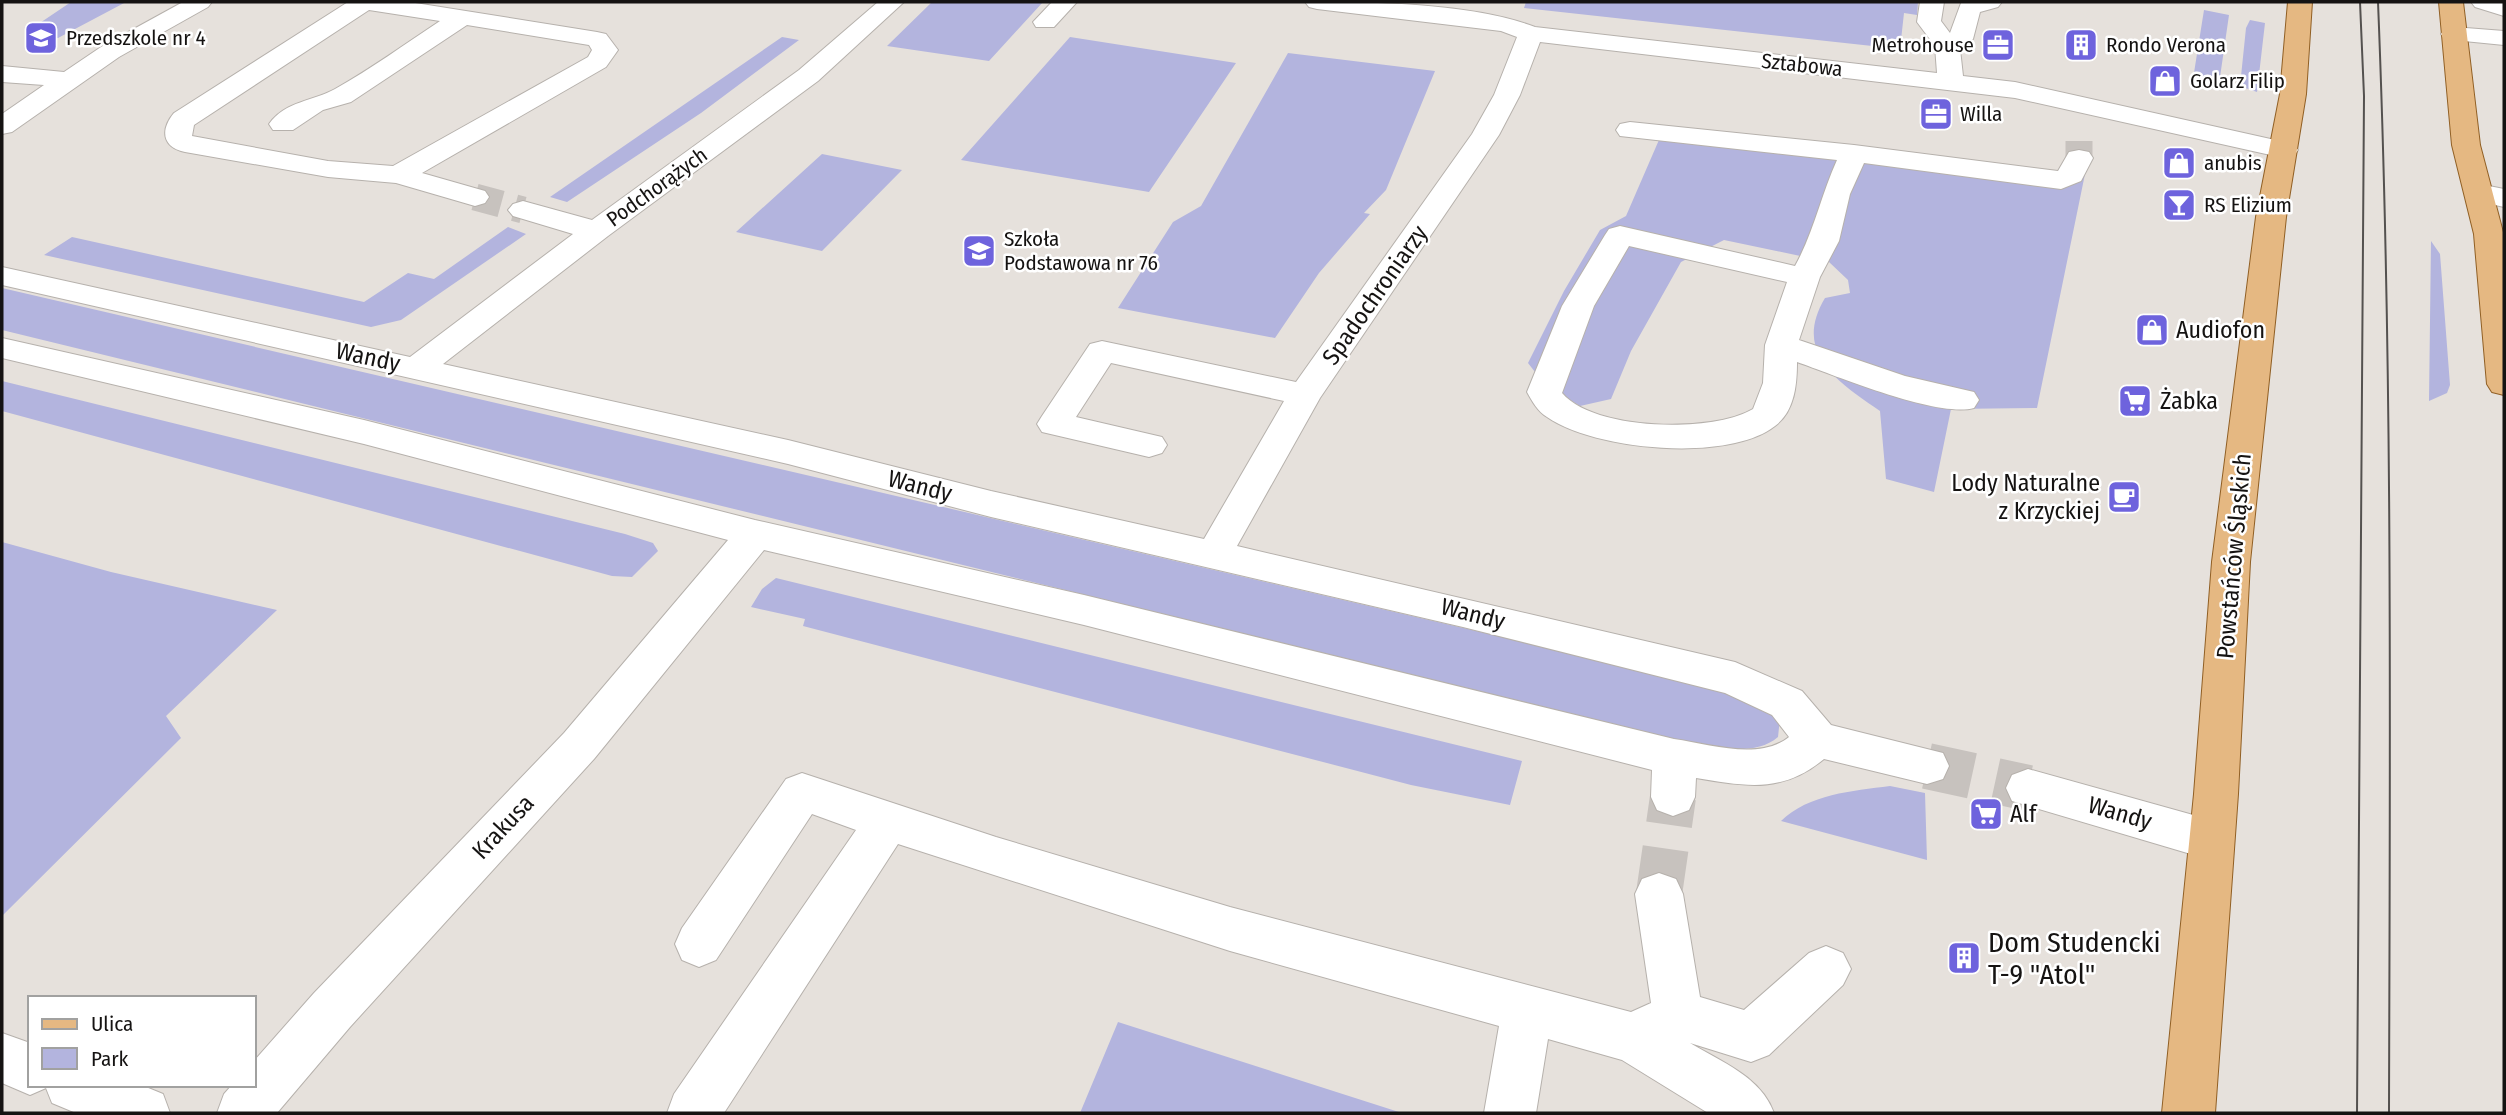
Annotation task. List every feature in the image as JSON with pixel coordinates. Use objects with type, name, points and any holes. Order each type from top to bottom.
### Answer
[{"type":"main road","name":"Powstańców Śląskich","points":[[2188,1113],[2231,562],[2271,217],[2293,94],[2300,2]]},
{"type":"main road","points":[[2451,2],[2466,145],[2492,195],[2491,254],[2504,384]]},
{"type":"street","points":[[2,126],[110,52],[201,2]]},
{"type":"street","points":[[398,175],[597,62],[605,50],[597,39],[365,2],[184,119],[179,125],[178,138],[185,144],[278,160],[398,175],[475,197]]},
{"type":"street","name":"Podchorążych","points":[[417,368],[596,231],[785,94],[865,29],[892,2]]},
{"type":"street","points":[[1045,22],[1065,2]]},
{"type":"street","name":"Sztabowa","points":[[1317,2],[1508,13],[1531,34],[1951,82],[2080,103],[2284,150]]},
{"type":"street","points":[[1933,2],[1929,22],[1936,35],[1947,46],[1951,82]]},
{"type":"street","points":[[1947,46],[1961,39],[1969,9],[1990,2]]},
{"type":"street","points":[[2483,2],[2504,9]]},
{"type":"street","points":[[283,124],[314,104],[342,96],[463,17]]},
{"type":"street","name":"Spadochroniarzy","points":[[1214,554],[1304,396],[1485,135],[1507,94],[1531,34]]},
{"type":"street","points":[[2453,34],[2504,38]]},
{"type":"street","points":[[2,74],[70,80]]},
{"type":"street","points":[[310,128],[337,109],[342,96]]},
{"type":"street","points":[[1630,130],[1854,153],[2061,180],[2069,178],[2077,169],[2080,103]]},
{"type":"street","points":[[1804,277],[1620,235],[1578,306],[1544,392],[1558,410],[1587,422],[1661,436],[1740,431],[1761,421],[1779,398],[1781,345],[1804,277],[1824,242],[1836,194],[1854,153]]},
{"type":"street","points":[[523,210],[596,231]]},
{"type":"street","name":"Wandy","points":[[2,276],[417,368],[1735,679],[1787,703],[1817,740]]},
{"type":"street","points":[[1781,345],[1897,385],[1962,401]]},
{"type":"street","points":[[2,348],[377,435],[755,534],[1084,610],[1674,777],[1788,763],[1817,740],[1927,766]]},
{"type":"street","points":[[1149,445],[1054,424],[1102,351],[1247,380],[1304,396]]},
{"type":"street","name":"Krakusa","points":[[243,1113],[332,1010],[579,746],[755,534]]},
{"type":"street","name":"Wandy","points":[[2028,788],[2211,840]]},
{"type":"street","points":[[699,944],[802,792],[1230,929],[1634,1038],[1729,1096],[1748,1113]]},
{"type":"street","points":[[693,1113],[888,821]]},
{"type":"street","points":[[1658,894],[1678,1015]]},
{"type":"street","points":[[1634,1038],[1678,1015],[1751,1037],[1826,969]]},
{"type":"street","points":[[1510,1113],[1527,1010]]},
{"type":"street","points":[[2,1058],[28,1068]]},
{"type":"street","points":[[76,1087],[144,1113]]},
{"type":"green space","points":[[71,2],[126,2],[58,38],[25,33]]},
{"type":"green space","points":[[932,2],[1043,2],[989,61],[887,46]]},
{"type":"green space","points":[[1526,2],[1918,2],[1917,15],[1904,13],[1900,49],[1524,8]]},
{"type":"green space","points":[[2204,10],[2229,15],[2219,84],[2193,79]]},
{"type":"green space","points":[[2250,20],[2265,23],[2257,92],[2240,86],[2246,28]]},
{"type":"green space","points":[[782,37],[799,40],[701,113],[567,202],[550,197]]},
{"type":"green space","points":[[1070,37],[1236,63],[1149,192],[961,160]]},
{"type":"green space","points":[[1288,53],[1435,71],[1386,190],[1364,213],[1370,214],[1319,273],[1275,338],[1118,308],[1173,222],[1201,206]]},
{"type":"green space","points":[[1665,126],[2085,174],[2037,408],[1951,409],[1934,492],[1886,479],[1880,411],[1835,377],[1817,350],[1814,335],[1816,317],[1825,298],[1850,293],[1848,280],[1829,262],[1724,240],[1681,262],[1631,351],[1611,399],[1580,406],[1545,385],[1528,363],[1564,291],[1600,230],[1626,216]]},
{"type":"green space","points":[[822,154],[902,170],[822,251],[736,232]]},
{"type":"green space","points":[[508,227],[526,234],[401,320],[371,327],[44,255],[72,237],[364,302],[408,273],[434,279]]},
{"type":"green space","points":[[2431,241],[2440,254],[2450,385],[2447,393],[2429,401]]},
{"type":"green space","points":[[2,288],[1717,687],[1780,718],[1778,737],[1755,748],[1742,749],[1675,739],[2,330]]},
{"type":"green space","points":[[2,381],[625,534],[653,543],[658,551],[632,577],[612,576],[2,411]]},
{"type":"green space","points":[[2,542],[111,572],[277,610],[166,716],[181,738],[2,916]]},
{"type":"green space","points":[[776,578],[1522,761],[1510,805],[1411,785],[803,626],[805,619],[751,607],[762,589]]},
{"type":"green space","points":[[1890,786],[1925,793],[1927,860],[1781,821],[1792,812],[1818,799]]},
{"type":"green space","points":[[1118,1022],[1402,1113],[1080,1113]]},
{"type":"tunnel","points":[[2079,141],[2079,158]]},
{"type":"tunnel","points":[[475,197],[523,210]]},
{"type":"tunnel","points":[[1927,766],[2028,788]]},
{"type":"tunnel","points":[[1659,894],[1673,797]]},
{"type":"tram line","points":[[2357,1113],[2364,96],[2360,2]]},
{"type":"tram line","points":[[2378,2],[2388,419],[2389,1113]]},
{"type":"place","name":"Przedszkole nr 4","points":[[41,38]]},
{"type":"place","name":"Metrohouse","points":[[1998,45]]},
{"type":"place","name":"Rondo Verona","points":[[2081,45]]},
{"type":"place","name":"Golarz Filip","points":[[2165,81]]},
{"type":"place","name":"Willa","points":[[1936,114]]},
{"type":"place","name":"anubis","points":[[2179,163]]},
{"type":"place","name":"RS Elizium","points":[[2179,205]]},
{"type":"place","name":"Szkoła Podstawowa nr 76","points":[[979,251]]},
{"type":"place","name":"Audiofon","points":[[2152,330]]},
{"type":"place","name":"Żabka","points":[[2135,401]]},
{"type":"place","name":"Lody Naturalne z Krzyckiej","points":[[2124,497]]},
{"type":"place","name":"Alf","points":[[1986,814]]},
{"type":"place","name":"Dom Studencki T-9 \"Atol\"","points":[[1964,958]]}]
